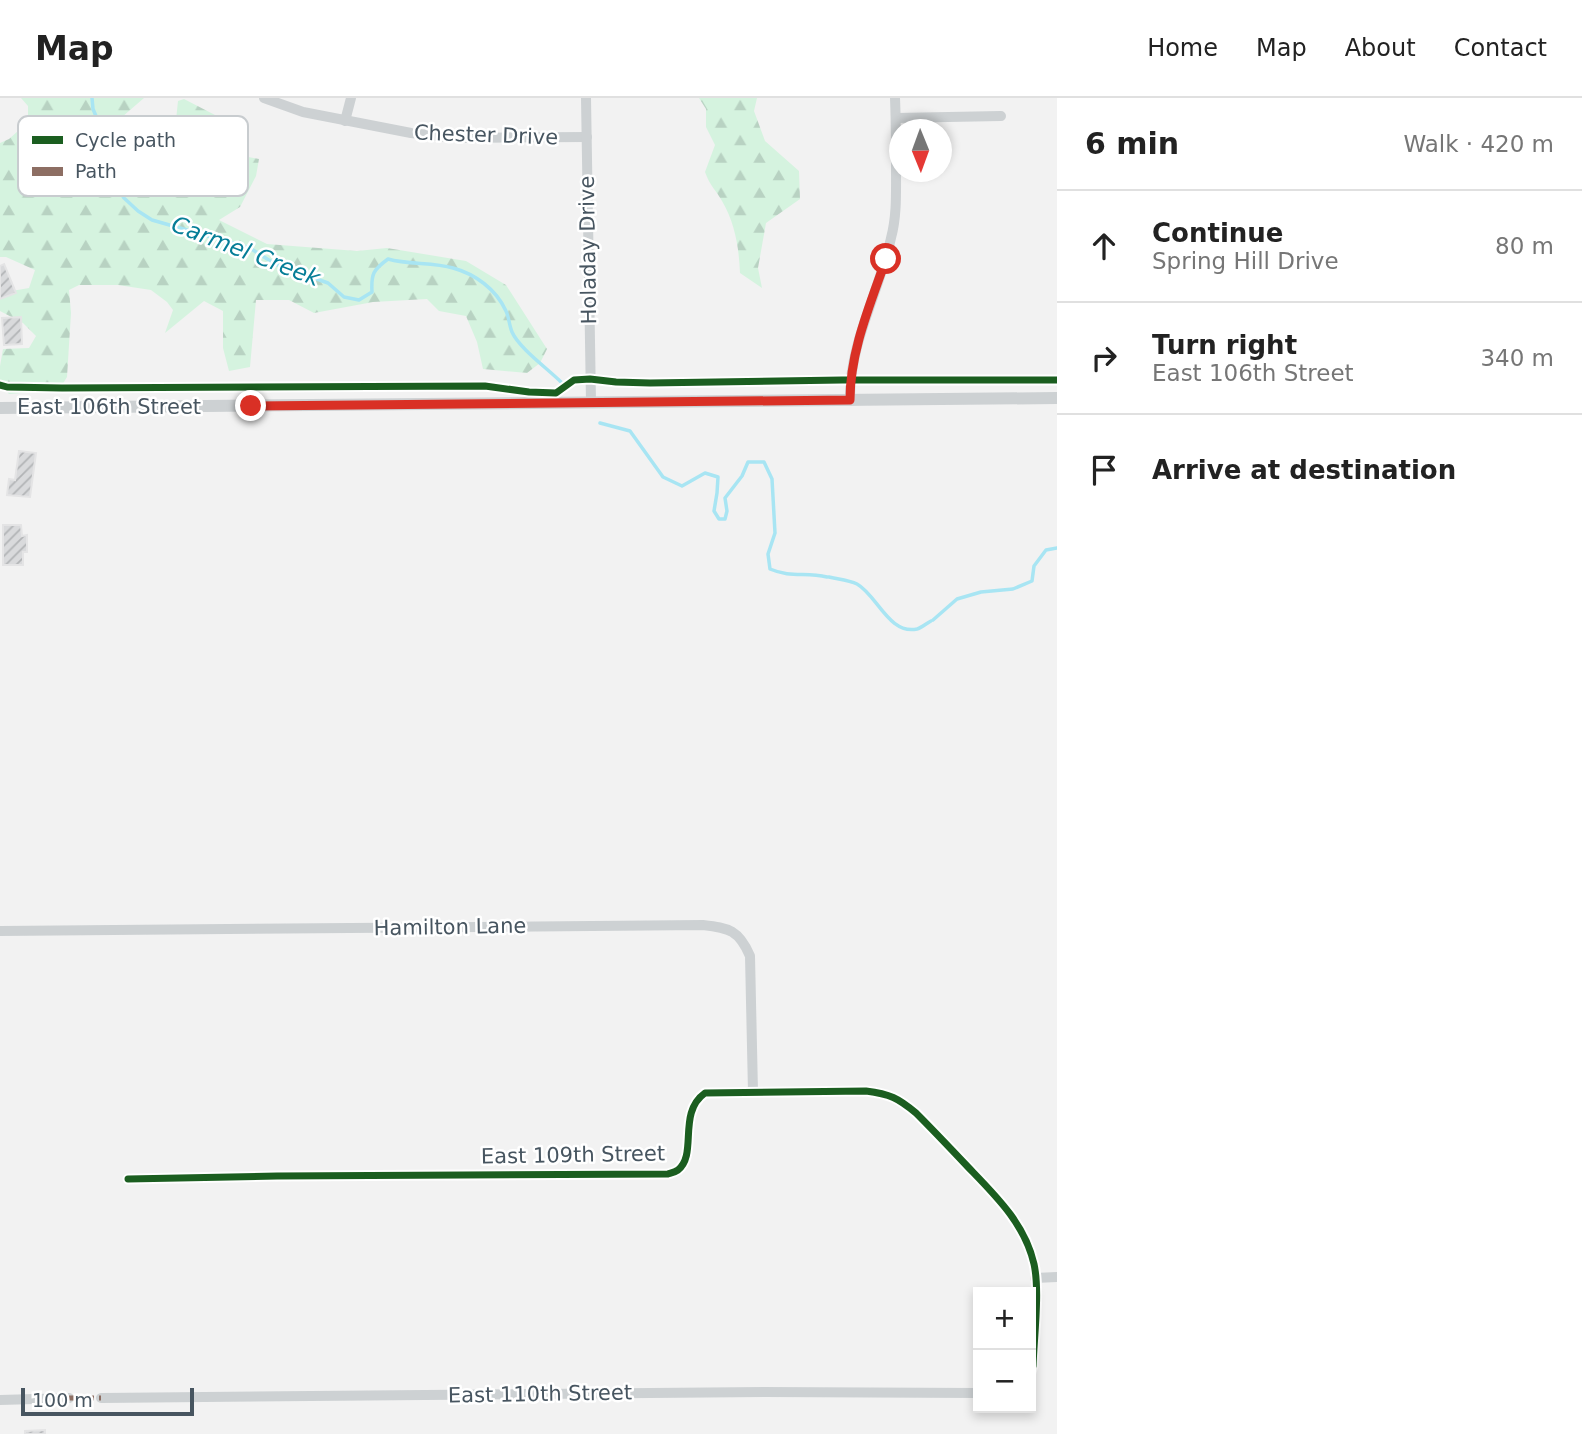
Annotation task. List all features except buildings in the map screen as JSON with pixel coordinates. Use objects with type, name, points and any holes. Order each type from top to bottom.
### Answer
[{"type":"street","name":"Chester Drive","points":[[264,98],[303,112],[411,133],[455,138],[586,137]]},
{"type":"street","points":[[345,121],[351,98]]},
{"type":"street","name":"Holaday Drive","points":[[586,98],[591,402]]},
{"type":"street","points":[[850,400],[850,380],[856,348],[891,238],[896,193],[895,98]]},
{"type":"street","points":[[896,118],[1001,116]]},
{"type":"street","name":"East 106th Street","points":[[0,408],[1057,398]]},
{"type":"street","name":"Hamilton Lane","points":[[0,931],[703,925],[725,928],[737,934],[750,956],[753,1092]]},
{"type":"street","name":"East 109th Street","points":[[128,1180],[276,1176],[668,1174],[678,1170],[686,1154],[691,1108],[705,1093],[866,1091],[886,1094],[916,1113],[1003,1204],[1029,1250],[1035,1278]]},
{"type":"street","points":[[1033,1350],[1035,1278],[1057,1277]]},
{"type":"street","name":"East 110th Street","points":[[101,1398],[750,1392],[973,1393]]},
{"type":"street","points":[[0,1400],[69,1398]]},
{"type":"green space","points":[[21,98],[144,98],[123,116],[28,116],[28,106]]},
{"type":"green space","points":[[699,98],[757,98],[754,111],[765,141],[799,171],[800,199],[766,223],[758,268],[762,288],[740,273],[730,218],[705,172],[715,145],[706,127],[706,109]]},
{"type":"green space","points":[[184,99],[215,115],[176,116],[178,101]]},
{"type":"green space","points":[[18,131],[18,196],[246,196],[240,207],[219,220],[267,244],[357,251],[387,248],[466,261],[506,285],[547,349],[540,363],[527,373],[483,369],[477,342],[466,316],[439,311],[427,299],[373,302],[314,313],[289,300],[256,300],[250,367],[229,371],[223,348],[223,311],[204,301],[165,333],[173,310],[151,290],[118,285],[79,285],[69,290],[71,313],[67,377],[59,390],[9,394],[0,384],[3,349],[29,348],[36,336],[23,323],[0,311],[0,293],[29,288],[35,270],[0,257],[0,143]]},
{"type":"green space","points":[[248,157],[259,159],[256,176],[248,192]]},
{"type":"waterway","name":"Carmel Creek","points":[[92,98],[96,116]]},
{"type":"waterway","name":"Carmel Creek","points":[[123,196],[152,220],[250,248],[275,264],[328,283],[344,297],[359,300],[372,292],[374,273],[388,259],[445,266],[461,271],[477,278],[497,296],[516,338],[561,382]]},
{"type":"waterway","name":"Carmel Creek","points":[[600,423],[630,431],[663,477],[682,486],[705,473],[718,477],[714,511],[719,519],[725,519],[725,498],[742,476],[748,462],[764,462],[772,479],[775,533],[768,554],[770,569],[827,577]]},
{"type":"waterway","name":"Carmel Creek","points":[[933,620],[957,599],[981,592],[1013,589],[1032,581],[1034,566],[1046,550],[1057,548]]},
{"type":"waterway","name":"Carmel Creek","points":[[829,577],[857,584],[899,626],[917,629],[931,621]]},
{"type":"marked path","points":[[69,1398],[101,1398]]},
{"type":"cycle path","points":[[0,385],[62,388],[485,386],[556,393],[574,380],[590,379],[650,383],[1057,380]]},
{"type":"cycle path","points":[[128,1179],[668,1174],[678,1170],[684,1163],[692,1111],[705,1093],[866,1091],[888,1095],[916,1113],[999,1200],[1017,1223],[1030,1250],[1036,1275],[1034,1350]]},
{"type":"route","points":[[251,406],[850,400],[850,380],[856,348],[886,259]]}]
